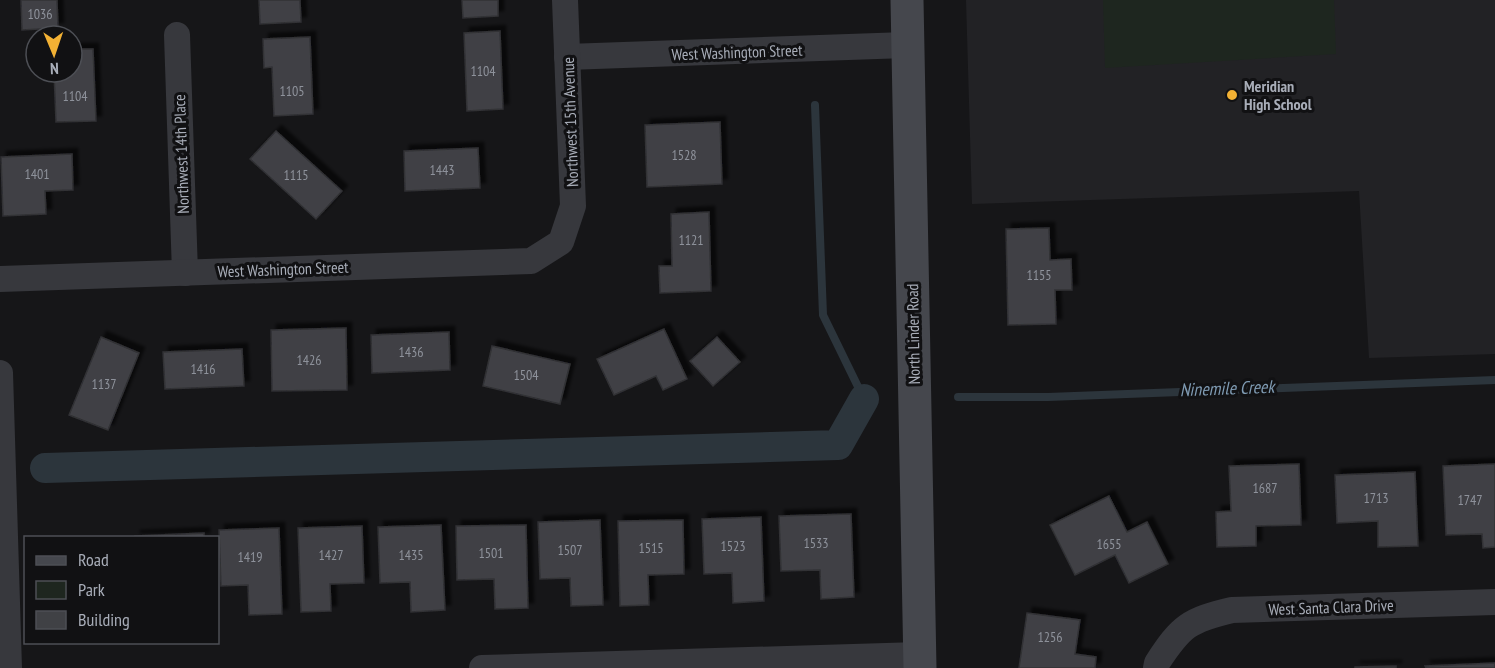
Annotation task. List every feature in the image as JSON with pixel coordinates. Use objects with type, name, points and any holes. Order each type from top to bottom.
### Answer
[{"type":"main road","name":"North Linder Road","points":[[907,0],[906,45],[919,661]]},
{"type":"street","name":"Northwest 15th Avenue","points":[[561,242],[573,206],[565,0]]},
{"type":"street","name":"Northwest 14th Place","points":[[177,35],[185,273]]},
{"type":"street","name":"West Washington Street","points":[[567,57],[906,45]]},
{"type":"street","name":"West Washington Street","points":[[0,279],[531,261],[561,242]]},
{"type":"street","points":[[0,373],[9,668]]},
{"type":"street","name":"West Santa Clara Drive","points":[[1156,668],[1174,636],[1201,617],[1232,610],[1495,602]]},
{"type":"street","points":[[482,668],[919,661]]},
{"type":"shaded area","name":"Meridian High School","points":[[966,0],[1495,0],[1495,354],[1369,358],[1359,191],[972,204]]},
{"type":"green space","points":[[1103,0],[1334,0],[1336,54],[1105,68]]},
{"type":"building","points":[[21,0],[57,0],[58,24],[24,24],[24,30],[22,30]]},
{"type":"building","points":[[259,0],[300,0],[301,22],[260,24]]},
{"type":"building","points":[[462,0],[498,0],[498,16],[463,18]]},
{"type":"building","points":[[500,31],[503,109],[467,111],[464,33]]},
{"type":"building","points":[[310,37],[313,114],[274,116],[272,67],[264,68],[263,39]]},
{"type":"building","points":[[84,49],[93,49],[96,121],[56,122],[54,84],[84,84]]},
{"type":"building","points":[[720,122],[722,184],[647,187],[645,125]]},
{"type":"building","points":[[276,131],[342,191],[316,219],[250,159]]},
{"type":"building","points":[[478,148],[480,188],[405,191],[404,151]]},
{"type":"building","points":[[72,154],[73,190],[45,191],[46,214],[3,216],[1,157]]},
{"type":"building","points":[[709,212],[711,291],[660,293],[659,266],[672,266],[671,214]]},
{"type":"building","points":[[1049,228],[1050,260],[1071,259],[1072,290],[1055,290],[1056,324],[1008,325],[1006,229]]},
{"type":"building","points":[[346,328],[347,390],[272,391],[271,330]]},
{"type":"building","points":[[664,329],[687,379],[663,390],[656,376],[614,395],[597,359]]},
{"type":"building","points":[[449,332],[450,370],[372,373],[371,335]]},
{"type":"building","points":[[101,337],[139,353],[108,430],[69,415]]},
{"type":"building","points":[[717,337],[740,362],[713,386],[690,361]]},
{"type":"building","points":[[492,346],[570,364],[560,404],[483,386]]},
{"type":"building","points":[[242,349],[244,386],[165,389],[163,352]]},
{"type":"building","points":[[1299,464],[1301,525],[1256,526],[1256,546],[1217,547],[1216,512],[1231,511],[1229,466]]},
{"type":"building","points":[[1495,464],[1495,547],[1483,548],[1482,534],[1446,535],[1443,466]]},
{"type":"building","points":[[1415,472],[1418,546],[1378,547],[1378,521],[1337,523],[1335,475]]},
{"type":"building","points":[[1109,496],[1127,532],[1147,522],[1168,564],[1129,583],[1115,555],[1075,575],[1050,525]]},
{"type":"building","points":[[851,514],[854,597],[821,599],[820,570],[781,571],[779,516]]},
{"type":"building","points":[[761,517],[764,601],[733,603],[732,573],[704,574],[702,519]]},
{"type":"building","points":[[600,520],[603,605],[571,606],[570,578],[540,579],[538,522]]},
{"type":"building","points":[[683,520],[684,574],[648,575],[649,605],[620,606],[618,521]]},
{"type":"building","points":[[441,525],[445,610],[411,612],[410,582],[380,583],[378,527]]},
{"type":"building","points":[[526,525],[528,608],[495,609],[494,579],[457,580],[456,526]]},
{"type":"building","points":[[362,526],[364,583],[330,584],[331,611],[301,612],[298,528]]},
{"type":"building","points":[[279,528],[282,614],[249,615],[248,585],[221,586],[219,530]]},
{"type":"building","points":[[204,533],[204,536],[135,536]]},
{"type":"building","points":[[1027,613],[1080,620],[1075,654],[1096,657],[1095,668],[1019,668]]},
{"type":"building","points":[[1495,663],[1495,668],[1426,668],[1425,666]]},
{"type":"building","points":[[1396,666],[1396,668],[1355,668],[1355,667]]},
{"type":"waterway","name":"Ninemile Creek","points":[[815,105],[823,315],[864,399],[867,399]]},
{"type":"waterway","name":"Ninemile Creek","points":[[958,397],[1048,397],[1495,380]]},
{"type":"waterway","points":[[45,468],[838,445],[864,399]]},
{"type":"place","name":"Meridian High School","points":[[1232,95]]}]
